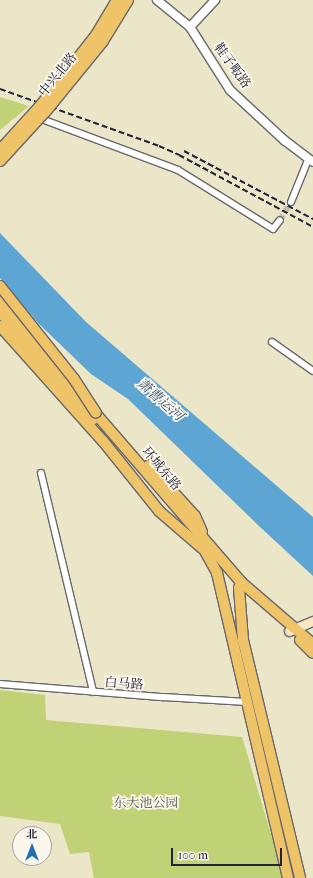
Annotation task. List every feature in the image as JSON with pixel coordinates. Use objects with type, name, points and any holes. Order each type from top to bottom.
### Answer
[{"type":"main road","name":"中兴北路","points":[[0,150],[40,106],[96,35],[116,0]]},
{"type":"main road","name":"中兴北路","points":[[0,161],[39,118],[103,41],[128,0]]},
{"type":"main road","points":[[0,145],[12,136]]},
{"type":"main road","points":[[0,286],[74,379],[96,413]]},
{"type":"main road","points":[[0,292],[56,351],[91,399],[195,516],[205,548],[217,573],[288,878]]},
{"type":"main road","name":"环城东路","points":[[0,300],[96,413],[205,548],[240,585],[292,629],[310,640],[313,653]]},
{"type":"main road","name":"环城东路","points":[[0,312],[174,509]]},
{"type":"main road","points":[[0,326],[103,441],[159,511],[205,548]]},
{"type":"main road","points":[[0,338],[25,355]]},
{"type":"main road","points":[[240,585],[243,640],[300,878]]},
{"type":"main road","points":[[292,629],[313,621]]},
{"type":"street","name":"鞋子畈路","points":[[157,0],[190,27],[230,90],[284,140],[311,161],[291,202]]},
{"type":"street","points":[[190,27],[214,0]]},
{"type":"street","points":[[39,118],[178,170],[273,229],[280,220]]},
{"type":"street","points":[[272,342],[313,371]]},
{"type":"street","points":[[41,473],[93,692]]},
{"type":"street","name":"白马路","points":[[0,684],[93,692],[247,702]]},
{"type":"green space","points":[[0,97],[29,106],[0,130]]},
{"type":"green space","name":"东大池公园","points":[[0,690],[45,695],[46,720],[242,737],[284,878],[94,878],[89,852],[70,854],[60,824],[0,816]]},
{"type":"water","name":"萧曹运河","points":[[0,233],[86,322],[313,517],[313,576],[259,526],[128,399],[91,374],[38,323],[0,278]]},
{"type":"tunnel","points":[[280,220],[291,202]]},
{"type":"railway","points":[[0,89],[159,146],[179,155],[313,227]]},
{"type":"railway","points":[[184,151],[313,219]]}]
